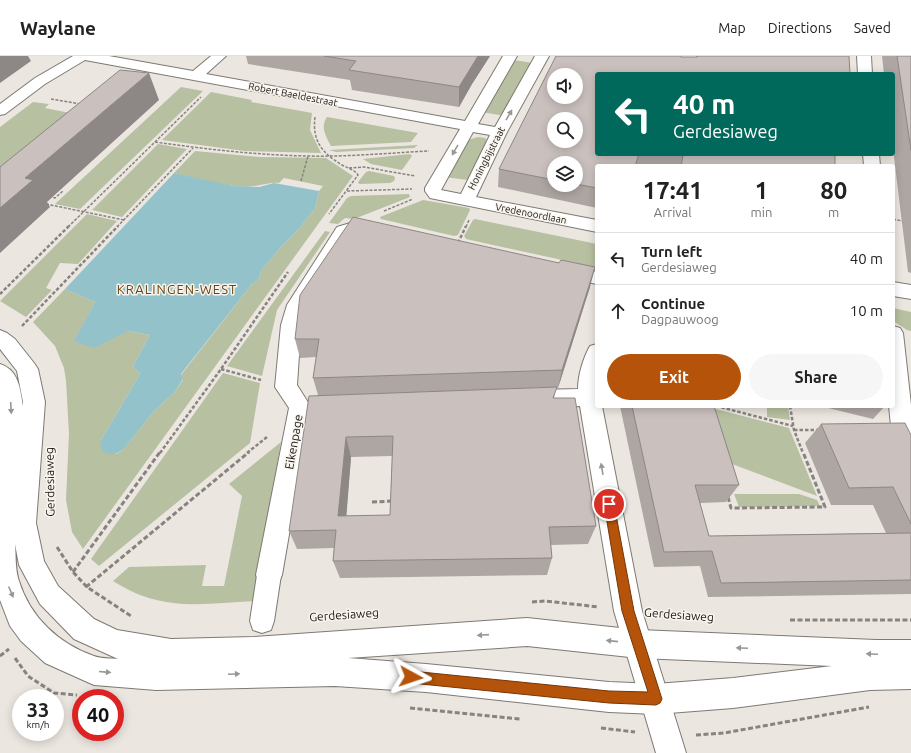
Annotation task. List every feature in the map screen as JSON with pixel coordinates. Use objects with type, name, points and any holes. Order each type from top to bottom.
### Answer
[{"type":"street","points":[[0,111],[40,81],[82,56]]},
{"type":"street","name":"Robert Baeldestraat","points":[[87,56],[499,132]]},
{"type":"street","points":[[196,76],[219,56]]},
{"type":"street","points":[[434,186],[510,56]]},
{"type":"street","name":"Honingbijstraat","points":[[434,186],[436,194],[472,201],[499,132],[542,56]]},
{"type":"street","points":[[864,56],[865,72]]},
{"type":"street","name":"Vredenoordlaan","points":[[472,201],[595,226]]},
{"type":"street","points":[[286,387],[291,325],[297,305],[347,230],[366,227],[388,232]]},
{"type":"street","points":[[545,266],[595,278]]},
{"type":"street","points":[[895,289],[911,292]]},
{"type":"street","name":"Gerdesiaweg","points":[[9,334],[8,344],[27,370],[34,402],[24,524],[32,565],[50,595],[84,629],[115,644],[171,653],[254,651],[527,632],[639,644],[876,654],[911,654]]},
{"type":"street","points":[[895,354],[902,426],[911,443]]},
{"type":"street","points":[[595,360],[589,383],[589,397],[628,611],[656,699],[671,753]]},
{"type":"street","points":[[0,372],[8,382],[12,409],[1,522],[6,580],[20,616],[31,631],[55,653],[94,671],[156,676],[335,672],[426,678],[609,697],[656,699],[733,693],[870,676],[911,675]]},
{"type":"street","name":"Eikenpage","points":[[262,621],[300,406],[286,387]]},
{"type":"street","points":[[514,400],[589,397]]},
{"type":"street","points":[[300,406],[323,406]]},
{"type":"path","points":[[0,294],[218,80]]},
{"type":"path","points":[[53,94],[48,98],[85,105]]},
{"type":"path","points":[[322,100],[315,117],[314,131],[320,146],[328,156],[358,175],[325,219]]},
{"type":"path","points":[[155,142],[234,153],[308,156],[455,150]]},
{"type":"path","points":[[9,334],[124,220],[193,148]]},
{"type":"path","points":[[301,181],[308,156]]},
{"type":"path","points":[[348,168],[364,167],[434,186]]},
{"type":"path","points":[[346,191],[434,186]]},
{"type":"path","points":[[347,230],[366,219],[434,186]]},
{"type":"path","points":[[48,196],[55,198],[63,191]]},
{"type":"path","points":[[456,246],[472,201]]},
{"type":"path","points":[[46,204],[124,220]]},
{"type":"path","points":[[895,219],[911,223]]},
{"type":"path","points":[[73,572],[221,368],[289,271]]},
{"type":"path","points":[[221,368],[286,387]]},
{"type":"path","points":[[87,587],[285,422],[300,406]]},
{"type":"path","points":[[724,408],[793,426]]},
{"type":"path","points":[[727,494],[731,508],[825,507],[794,430],[790,408]]},
{"type":"path","points":[[794,430],[824,430]]},
{"type":"path","points":[[372,502],[396,501]]},
{"type":"path","points":[[55,543],[73,572],[87,587],[133,618]]},
{"type":"path","name":"Gerdesiaweg","points":[[529,602],[545,601],[628,611],[690,616]]},
{"type":"path","points":[[784,620],[911,620]]},
{"type":"green space","points":[[514,60],[533,63],[505,116],[482,112]]},
{"type":"green space","points":[[181,87],[203,91],[80,209],[55,204]]},
{"type":"green space","points":[[211,92],[252,100],[251,102],[312,113],[310,130],[321,153],[245,151],[162,140]]},
{"type":"green space","points":[[33,102],[49,104],[45,108],[85,116],[0,188],[0,127]]},
{"type":"green space","points":[[327,117],[418,133],[411,142],[331,146],[324,128]]},
{"type":"green space","points":[[478,137],[485,138],[488,142],[468,180],[444,177],[468,140]]},
{"type":"green space","points":[[158,144],[187,149],[122,217],[92,210]]},
{"type":"green space","points":[[418,145],[414,148],[336,152],[329,150]]},
{"type":"green space","points":[[195,151],[259,157],[326,158],[353,176],[83,549],[72,532],[66,500],[69,434],[64,368],[55,346],[33,322],[65,289],[95,302],[75,340],[128,331],[150,335],[133,366],[140,374],[100,442],[108,454],[116,454],[123,450],[154,411],[175,392],[183,380],[181,375],[252,284],[259,279],[261,271],[315,209],[319,191],[323,186],[284,178],[279,183],[245,187],[218,183],[174,173]]},
{"type":"green space","points":[[410,154],[412,156],[402,170],[371,164],[363,159]]},
{"type":"green space","points":[[369,171],[394,176],[394,181],[390,183],[359,184],[358,182],[366,172]]},
{"type":"green space","points":[[409,194],[410,197],[354,219],[345,218],[338,224],[329,223],[347,198],[351,196]]},
{"type":"green space","points":[[423,200],[469,208],[470,210],[458,235],[454,236],[381,219],[380,217]]},
{"type":"green space","points":[[87,214],[117,221],[78,264],[60,263],[46,288],[52,290],[26,317],[0,301]]},
{"type":"green space","points":[[475,219],[595,244],[595,266],[466,239],[464,236]]},
{"type":"green space","points":[[325,231],[330,232],[277,310],[262,376],[227,366]]},
{"type":"green space","points":[[895,308],[911,312],[911,331],[895,322]]},
{"type":"green space","points":[[223,373],[260,383],[250,443],[99,566],[91,559]]},
{"type":"green space","points":[[708,408],[789,428],[817,496],[724,461]]},
{"type":"green space","points":[[767,408],[788,408],[790,420],[767,417]]},
{"type":"green space","points":[[281,442],[254,601],[216,604],[182,604],[165,602],[148,598],[113,581],[129,567],[206,565],[202,586],[224,586],[242,496],[229,484]]},
{"type":"green space","points":[[734,494],[799,494],[817,500],[820,506],[739,507]]},
{"type":"water","points":[[174,173],[233,186],[259,187],[274,183],[319,191],[315,209],[261,271],[259,279],[252,284],[181,374],[183,379],[175,392],[154,411],[123,450],[115,454],[108,454],[102,451],[100,442],[140,374],[133,366],[150,335],[128,331],[94,348],[74,341],[95,302],[65,289]]},
{"type":"building","points":[[324,56],[478,56],[459,87],[349,70],[356,61]]},
{"type":"building","points":[[556,56],[849,56],[850,72],[595,72],[595,156],[638,156],[636,164],[595,164],[595,188],[583,185],[583,156],[547,156],[547,179],[499,169],[547,74],[547,104],[583,104],[583,68],[550,68]]},
{"type":"building","points":[[897,56],[911,56],[911,150]]},
{"type":"building","points":[[120,70],[149,73],[25,178],[33,180],[0,208],[0,167]]},
{"type":"building","points":[[683,156],[835,156],[835,164],[681,164]]},
{"type":"building","points":[[353,217],[559,263],[561,260],[595,267],[562,370],[313,378],[319,339],[295,339],[300,295]]},
{"type":"building","points":[[557,387],[553,398],[575,398],[596,526],[549,527],[552,558],[333,561],[336,530],[289,531],[309,396]],"holes":[[[393,436],[390,515],[338,516],[346,437]]]},
{"type":"building","points":[[632,408],[715,408],[739,485],[695,485],[709,536],[911,533],[911,580],[721,583],[712,551],[664,552]]},
{"type":"building","points":[[905,423],[911,435],[911,524],[893,487],[849,488],[821,424]]},
{"type":"district","name":"KRALINGEN-WEST","points":[[177,289]]},
{"type":"route","points":[[411,677],[609,697],[656,699],[628,611],[609,504]]}]
